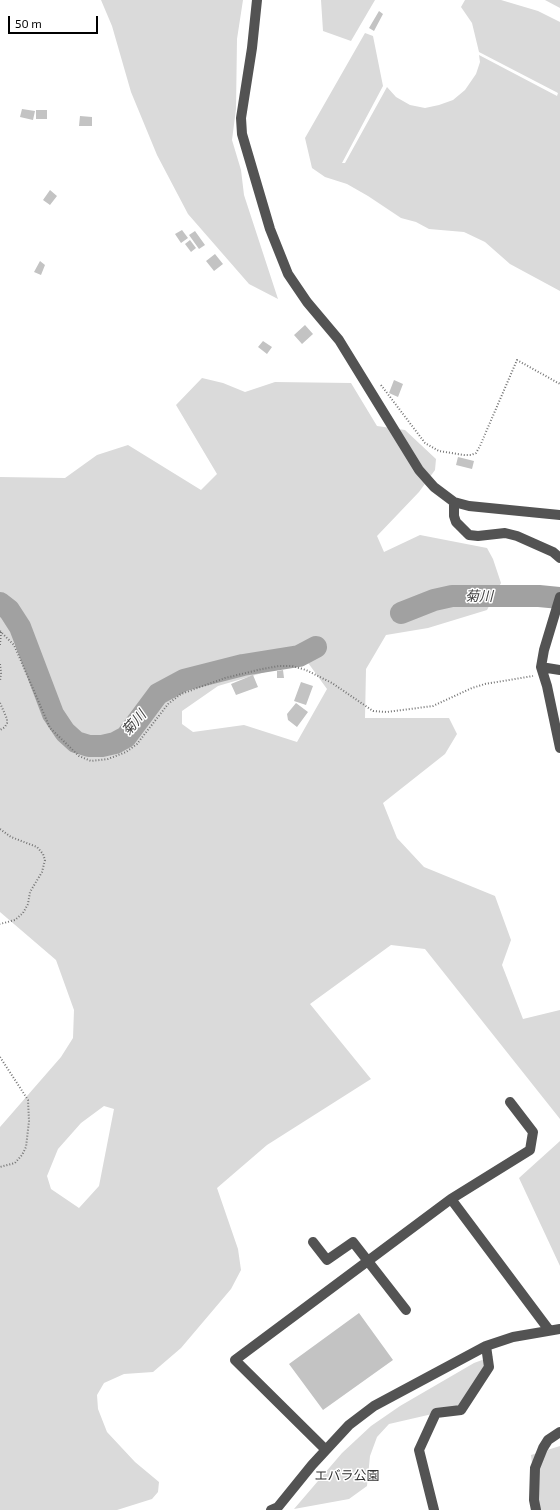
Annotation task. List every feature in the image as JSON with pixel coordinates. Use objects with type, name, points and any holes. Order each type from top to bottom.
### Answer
[{"type":"street","points":[[257,0],[252,48],[241,118],[242,134],[270,229],[288,274],[307,302],[339,340],[419,470],[434,487],[454,502],[469,506],[560,515]]},
{"type":"street","points":[[454,502],[454,516],[456,522],[469,534],[478,536],[505,533],[517,536],[553,552],[560,558]]},
{"type":"street","points":[[559,601],[544,650],[542,671],[547,686],[560,748]]},
{"type":"street","points":[[542,671],[560,670]]},
{"type":"street","points":[[326,1450],[235,1360],[451,1200],[530,1150],[533,1132],[510,1102]]},
{"type":"street","points":[[451,1200],[549,1330]]},
{"type":"street","points":[[314,1242],[327,1260],[353,1242],[406,1310]]},
{"type":"street","points":[[277,1509],[349,1425],[374,1406],[486,1346],[513,1336],[560,1329]]},
{"type":"street","points":[[434,1510],[419,1450],[436,1413],[461,1410],[485,1374],[489,1367],[486,1346]]},
{"type":"street","points":[[536,1510],[534,1500],[535,1468],[548,1440],[560,1432]]},
{"type":"path","points":[[379,383],[425,443],[439,451],[464,455],[476,453],[480,446],[517,360],[560,384]]},
{"type":"path","points":[[1,632],[14,646],[50,728],[79,756],[90,760],[108,759],[126,752],[137,744],[168,704],[181,694],[225,678],[262,669],[292,666],[306,670],[338,686],[359,703],[373,711],[387,712],[433,706],[472,688],[542,671]]},
{"type":"path","points":[[0,645],[1,632]]},
{"type":"path","points":[[0,664],[0,681]]},
{"type":"path","points":[[0,703],[7,719],[7,723],[4,728],[0,730]]},
{"type":"path","points":[[0,829],[11,837],[37,847],[43,854],[45,860],[42,872],[30,892],[28,904],[23,913],[15,920],[0,924]]},
{"type":"path","points":[[0,1057],[28,1100],[29,1121],[26,1147],[22,1155],[15,1163],[0,1167]]},
{"type":"green space","points":[[101,0],[243,0],[237,39],[236,109],[232,140],[241,170],[244,195],[278,299],[249,284],[188,214],[157,155],[131,92],[112,26]]},
{"type":"green space","points":[[321,0],[375,0],[351,41],[323,31]]},
{"type":"green space","points":[[465,0],[501,0],[538,11],[560,22],[560,291],[510,264],[485,242],[464,232],[429,229],[416,222],[401,218],[347,184],[325,177],[312,168],[305,138],[365,33],[373,36],[383,86],[342,163],[345,163],[387,87],[396,97],[410,105],[425,108],[439,105],[453,100],[465,90],[476,74],[480,62],[479,55],[557,96],[558,93],[479,52],[472,23],[461,7]]},
{"type":"green space","points":[[545,0],[560,0],[560,8]]},
{"type":"green space","points":[[202,378],[223,383],[245,392],[275,382],[351,383],[377,426],[405,430],[436,459],[435,470],[419,492],[377,536],[384,552],[420,535],[487,548],[493,559],[501,583],[487,610],[428,628],[386,635],[366,669],[365,718],[449,718],[457,734],[445,754],[383,803],[397,838],[424,867],[495,896],[511,940],[502,965],[523,1019],[560,1010],[560,1119],[425,949],[391,945],[310,1004],[371,1079],[267,1145],[217,1188],[238,1249],[241,1270],[231,1289],[181,1348],[153,1372],[124,1374],[104,1383],[97,1395],[98,1409],[107,1432],[135,1462],[159,1482],[158,1492],[152,1499],[117,1510],[0,1510],[0,1127],[61,1057],[73,1038],[74,1010],[56,960],[0,912],[0,477],[65,478],[97,455],[128,445],[201,490],[217,474],[176,405]],"holes":[[[306,660],[327,689],[297,742],[244,725],[193,732],[182,724],[182,711],[218,686]],[[104,1106],[114,1109],[99,1186],[79,1208],[51,1189],[47,1176],[58,1149],[81,1123]]]},
{"type":"green space","points":[[560,1141],[560,1266],[519,1178]]},
{"type":"green space","name":"エバラ公園","points":[[493,1356],[461,1405],[454,1409],[389,1424],[377,1437],[370,1456],[367,1486],[349,1499],[294,1509],[342,1453],[371,1426],[400,1406],[474,1363]]},
{"type":"green space","points":[[560,1446],[560,1510],[537,1510],[531,1455]]},
{"type":"building","points":[[379,11],[383,14],[374,31],[369,28]]},
{"type":"building","points":[[22,109],[35,111],[33,120],[20,117]]},
{"type":"building","points":[[36,110],[47,110],[47,119],[36,119]]},
{"type":"building","points":[[80,116],[92,117],[92,126],[79,126]]},
{"type":"building","points":[[50,190],[57,196],[50,205],[43,200]]},
{"type":"building","points":[[182,230],[188,238],[181,243],[175,234]]},
{"type":"building","points":[[195,231],[205,245],[199,249],[189,235]]},
{"type":"building","points":[[190,240],[196,248],[191,252],[185,244]]},
{"type":"building","points":[[215,254],[223,264],[214,271],[206,261]]},
{"type":"building","points":[[40,261],[45,265],[41,275],[34,272]]},
{"type":"building","points":[[305,325],[313,334],[302,344],[294,335]]},
{"type":"building","points":[[263,341],[272,347],[267,354],[258,347]]},
{"type":"building","points":[[394,380],[403,384],[398,397],[389,393]]},
{"type":"building","points":[[458,457],[474,461],[472,469],[456,465]]},
{"type":"building","points":[[283,670],[284,678],[277,678],[277,671]]},
{"type":"building","points":[[253,675],[258,687],[236,695],[231,684]]},
{"type":"building","points":[[301,682],[313,686],[306,705],[294,701]]},
{"type":"building","points":[[296,703],[308,712],[297,727],[288,720],[287,714]]},
{"type":"building","points":[[359,1313],[393,1360],[323,1410],[289,1364]]},
{"type":"waterway","name":"菊川","points":[[401,613],[434,600],[452,596],[539,596],[560,598]]},
{"type":"waterway","name":"菊川","points":[[0,603],[9,610],[20,627],[53,714],[65,732],[76,742],[89,746],[102,746],[115,743],[126,737],[158,694],[184,680],[243,665],[299,656],[316,647]]}]
